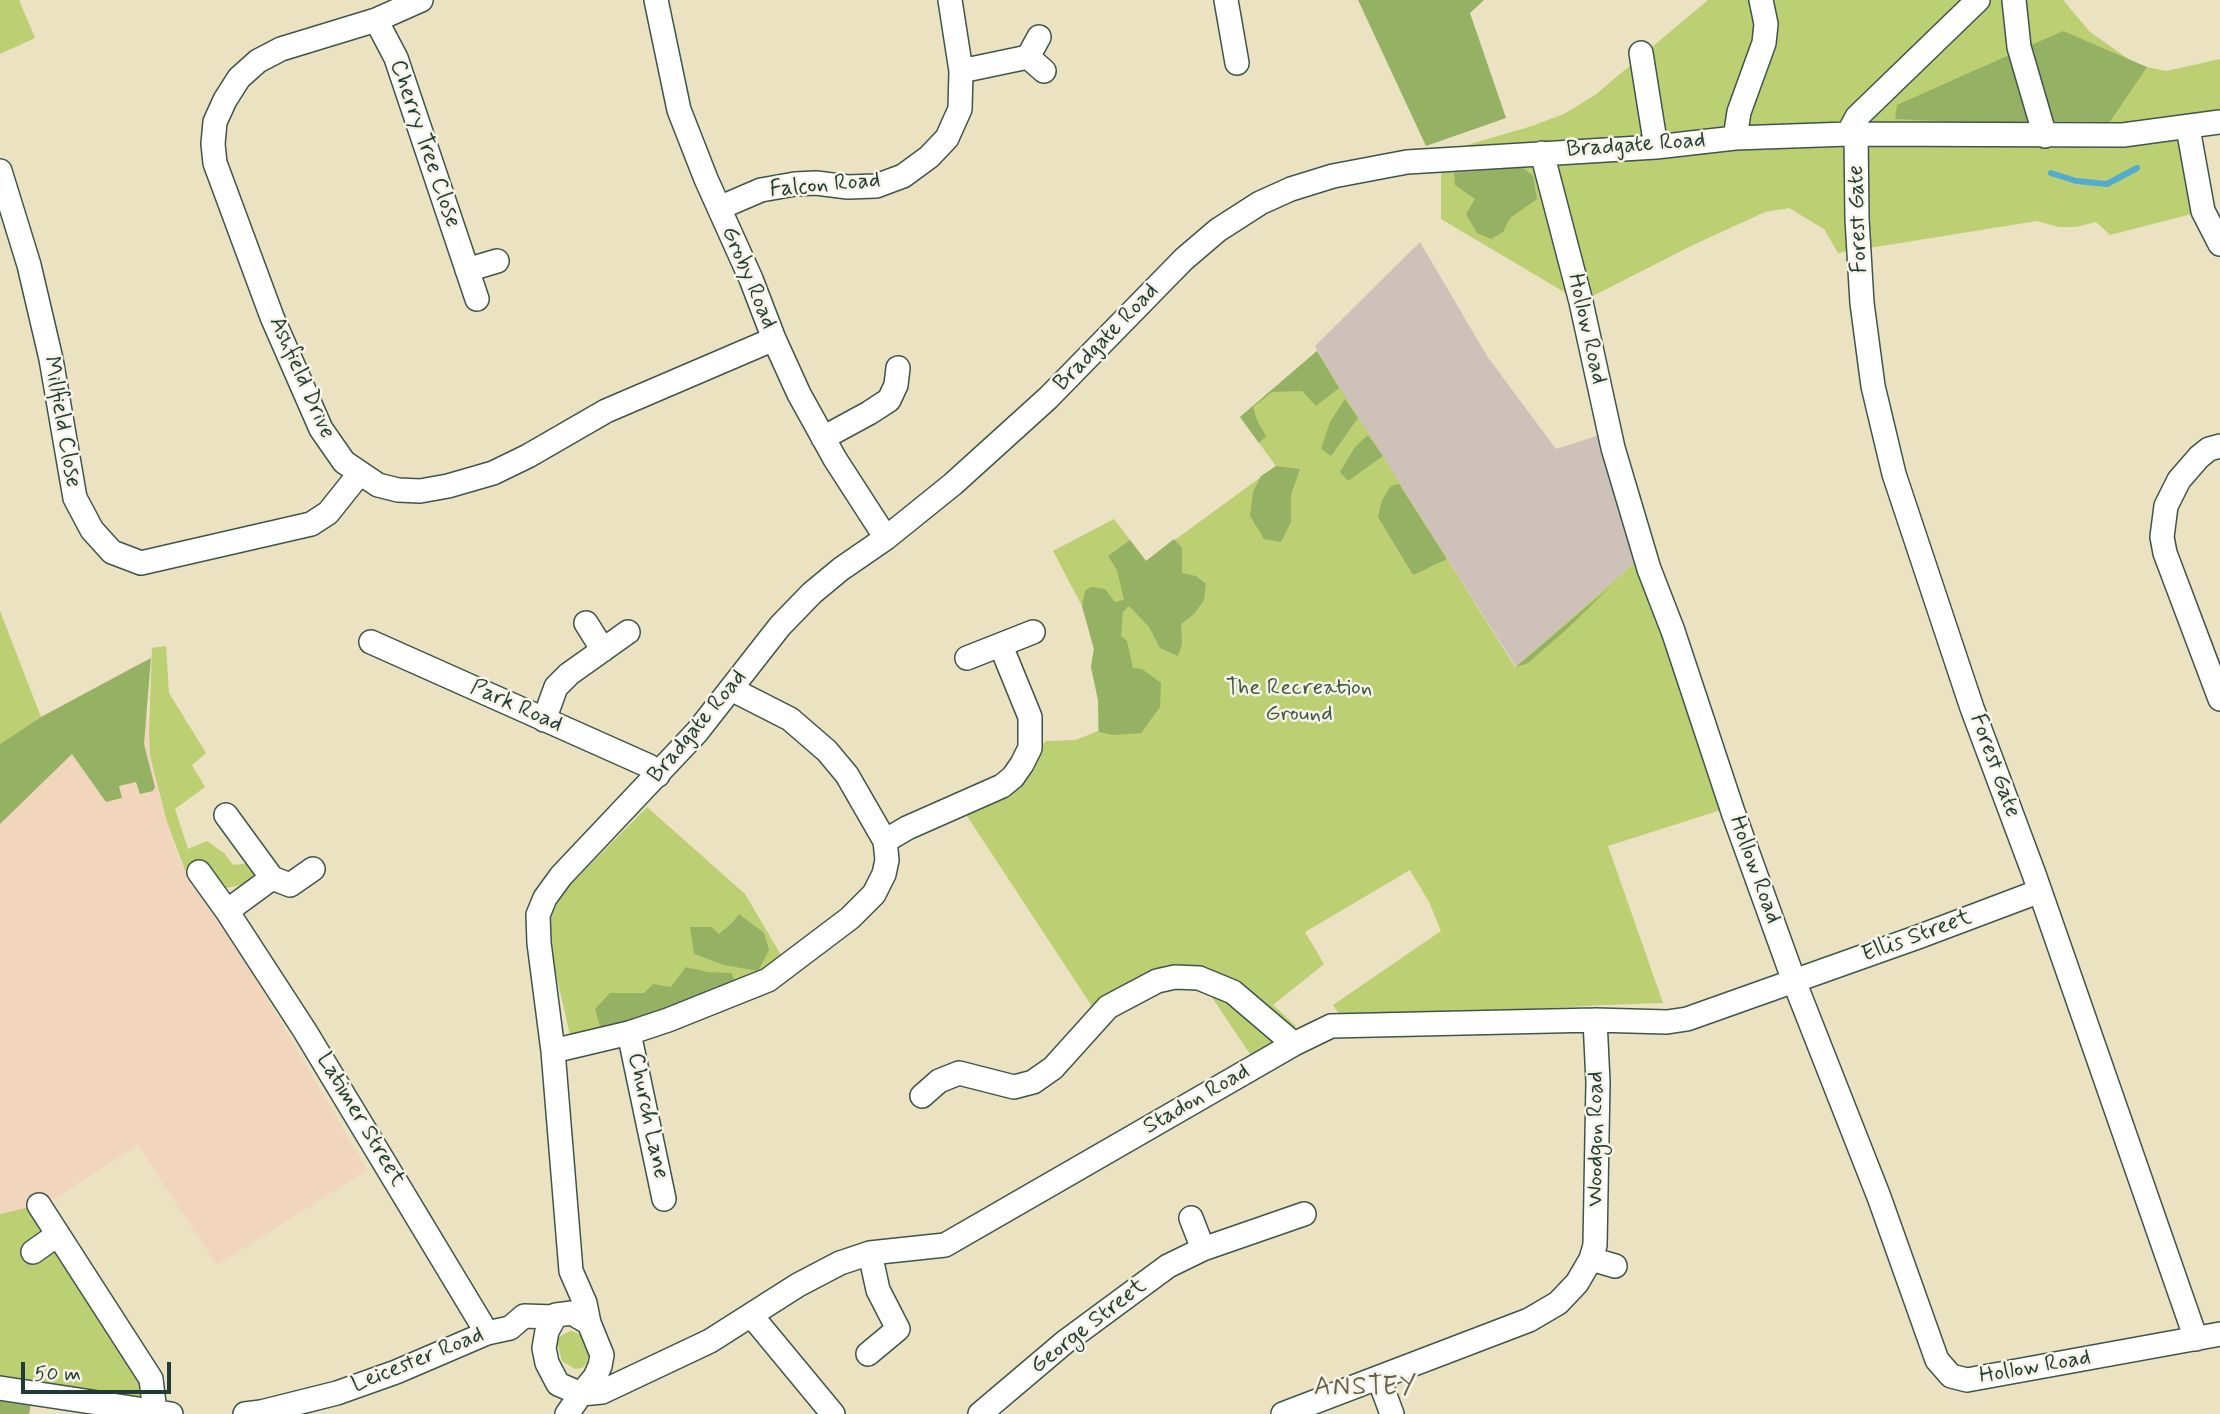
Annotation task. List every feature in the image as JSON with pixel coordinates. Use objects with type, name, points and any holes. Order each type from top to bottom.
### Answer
[{"type":"street","name":"Ashfield Drive","points":[[421,0],[376,20],[281,49],[258,61],[239,78],[215,122],[215,163],[272,317],[304,393],[333,449],[344,461],[378,485],[398,490],[420,491],[448,486],[493,473],[606,411],[774,339]]},
{"type":"street","name":"Groby Road","points":[[656,0],[679,110],[774,339],[823,438],[886,538]]},
{"type":"street","name":"Falcon Road","points":[[719,208],[761,190],[795,184],[876,186],[903,176],[929,157],[947,138],[960,109],[961,71],[950,0]]},
{"type":"street","points":[[1226,0],[1244,35],[1237,63]]},
{"type":"street","points":[[1735,138],[1739,112],[1765,43],[1766,24],[1761,0]]},
{"type":"street","points":[[1852,134],[1857,117],[1978,0]]},
{"type":"street","points":[[2014,0],[2019,47],[2045,135]]},
{"type":"street","name":"Cherry Tree Close","points":[[376,20],[396,58],[477,299]]},
{"type":"street","points":[[1641,53],[1656,147]]},
{"type":"street","points":[[961,71],[1037,55]]},
{"type":"street","name":"Bradgate Road","points":[[589,1323],[571,1271],[553,1051],[539,943],[538,915],[545,898],[561,876],[697,732],[780,626],[812,593],[953,484],[1048,398],[1184,259],[1218,230],[1260,203],[1291,189],[1333,176],[1407,162],[1656,147],[1735,138],[1928,133],[2123,135],[2220,122]]},
{"type":"street","points":[[2188,128],[2203,211],[2220,244]]},
{"type":"street","name":"Forest Gate","points":[[1852,134],[1862,303],[1876,398],[1894,474],[1972,708],[2040,891],[2196,1339]]},
{"type":"street","name":"Hollow Road","points":[[1542,153],[1583,310],[1614,449],[1649,569],[1794,981],[1879,1197],[1937,1360],[1951,1376],[1967,1380],[2196,1339]]},
{"type":"street","name":"Millfield Close","points":[[7,174],[51,359],[75,498],[92,530],[112,552],[141,563],[312,524],[328,513],[360,473]]},
{"type":"street","points":[[467,270],[497,261]]},
{"type":"street","points":[[823,438],[870,414],[889,400],[896,385],[898,368]]},
{"type":"street","points":[[2220,446],[2209,449],[2199,457],[2179,480],[2166,506],[2162,537],[2165,553],[2220,699]]},
{"type":"street","points":[[586,623],[603,650]]},
{"type":"street","points":[[544,720],[556,687],[569,674],[628,632]]},
{"type":"street","points":[[967,658],[1033,632]]},
{"type":"street","name":"Park Road","points":[[371,642],[649,766],[658,775]]},
{"type":"street","points":[[731,689],[790,719],[827,751],[848,775],[885,841],[907,828],[1002,786],[1022,764],[1030,748],[1030,717],[1001,646]]},
{"type":"street","points":[[226,816],[272,878],[290,885],[313,869]]},
{"type":"street","name":"Church Lane","points":[[553,1051],[629,1033],[678,1017],[768,980],[831,933],[874,894],[884,874],[887,860],[885,841]]},
{"type":"street","name":"Latimer Street","points":[[200,872],[305,1031],[486,1333]]},
{"type":"street","points":[[227,911],[272,878]]},
{"type":"street","name":"Ellis Street","points":[[1794,981],[2040,891]]},
{"type":"street","points":[[922,1096],[939,1081],[958,1073],[1014,1087],[1033,1082],[1053,1068],[1108,1007],[1157,981],[1175,977],[1199,978],[1233,992],[1294,1044]]},
{"type":"street","name":"Stadon Road","points":[[581,1394],[602,1392],[709,1341],[797,1285],[840,1263],[870,1254],[945,1245],[1294,1044],[1331,1026],[1595,1020],[1667,1022],[1687,1020],[1794,981]]},
{"type":"street","name":"Woodgon Road","points":[[1283,1414],[1529,1320],[1558,1303],[1577,1283],[1591,1259],[1595,1245],[1598,1082],[1595,1020]]},
{"type":"street","name":"Church Lane","points":[[629,1033],[664,1199]]},
{"type":"street","points":[[0,1388],[163,1413],[151,1379],[39,1205]]},
{"type":"street","name":"George Street","points":[[980,1414],[1065,1342],[1157,1273],[1203,1248],[1304,1214]]},
{"type":"street","points":[[1191,1218],[1203,1248]]},
{"type":"street","points":[[33,1252],[57,1235]]},
{"type":"street","points":[[868,1354],[898,1329],[878,1290],[870,1254]]},
{"type":"street","points":[[1591,1259],[1615,1266]]},
{"type":"street","name":"Bradgate Road","points":[[555,1316],[571,1271]]},
{"type":"street","points":[[557,1414],[558,1384],[547,1363],[544,1348],[547,1331],[555,1316],[572,1313],[589,1323],[602,1355],[613,1365],[643,1372]]},
{"type":"street","points":[[751,1315],[833,1414]]},
{"type":"street","name":"Leicester Road","points":[[245,1414],[337,1393],[396,1372],[486,1333],[510,1328],[524,1316],[555,1316]]},
{"type":"street","name":"Leicester Road","points":[[510,1328],[544,1348]]},
{"type":"street","points":[[2196,1339],[2220,1334]]},
{"type":"street","points":[[557,1414],[581,1394],[595,1377],[602,1355]]},
{"type":"street","points":[[1378,1378],[1392,1414]]},
{"type":"street","points":[[558,1384],[581,1394]]},
{"type":"shaded area","points":[[1420,242],[1487,356],[1556,449],[1603,434],[1641,557],[1516,667],[1315,346]]},
{"type":"shaded area","points":[[143,661],[150,756],[178,857],[188,878],[251,971],[367,1170],[217,1265],[138,1145],[45,1205],[0,1215],[0,744],[41,717]]},
{"type":"green space","points":[[0,0],[19,0],[35,38],[0,54]]},
{"type":"green space","points":[[1358,0],[1484,0],[1470,13],[1506,118],[1426,146]]},
{"type":"green space","points":[[1708,0],[2063,0],[2090,32],[2137,65],[2166,71],[2220,59],[2220,117],[2188,128],[2203,211],[2110,235],[2096,222],[2076,227],[2059,227],[2037,221],[1838,253],[1824,229],[1789,208],[1765,212],[1581,302],[1441,219],[1441,172],[1436,154],[1564,114],[1595,95]]},
{"type":"green space","points":[[2063,31],[2147,67],[2105,129],[1895,119],[1897,105]]},
{"type":"green space","points":[[1522,167],[1533,176],[1537,199],[1510,218],[1503,232],[1491,239],[1477,233],[1466,214],[1475,199],[1455,185],[1454,173]]},
{"type":"green space","name":"The Recreation Ground","points":[[1317,351],[1515,667],[1641,557],[1727,808],[1608,846],[1663,1003],[1343,1020],[1333,1005],[1441,931],[1429,902],[1410,870],[1305,932],[1324,964],[1273,1005],[1296,1026],[1252,1057],[1199,978],[1175,977],[1099,1017],[967,816],[1013,777],[1022,764],[1046,741],[1076,740],[1098,731],[1098,700],[1091,667],[1094,649],[1082,606],[1053,551],[1114,519],[1146,561],[1276,466],[1240,417]]},
{"type":"green space","points":[[1317,351],[1339,388],[1316,406],[1302,391],[1272,392],[1253,407],[1266,436],[1259,443],[1240,417]]},
{"type":"green space","points":[[1345,399],[1358,418],[1331,456],[1321,449],[1330,422]]},
{"type":"green space","points":[[1368,435],[1383,456],[1348,481],[1340,472],[1355,447]]},
{"type":"green space","points":[[1276,466],[1300,469],[1291,495],[1291,522],[1281,542],[1264,539],[1250,516],[1253,492],[1261,476]]},
{"type":"green space","points":[[1399,484],[1447,559],[1413,575],[1378,517],[1382,500],[1391,486]]},
{"type":"green space","points":[[1174,539],[1182,548],[1182,573],[1196,576],[1206,584],[1204,600],[1194,614],[1181,624],[1182,644],[1178,656],[1160,648],[1149,627],[1129,606],[1123,612],[1121,636],[1127,641],[1133,668],[1142,669],[1161,683],[1160,707],[1141,733],[1114,735],[1099,732],[1098,700],[1091,667],[1094,649],[1082,606],[1085,591],[1091,587],[1105,589],[1115,602],[1124,600],[1117,570],[1108,556],[1130,540],[1146,561]]},
{"type":"green space","points":[[1612,585],[1528,663],[1516,667]]},
{"type":"green space","points":[[0,611],[41,717],[0,744]]},
{"type":"green space","points":[[166,646],[169,693],[206,753],[192,765],[205,787],[175,809],[188,849],[207,841],[224,853],[233,865],[250,863],[256,875],[246,884],[226,888],[206,868],[188,878],[167,822],[150,756],[149,730],[152,648]]},
{"type":"green space","points":[[151,658],[144,744],[155,787],[153,791],[140,794],[136,782],[119,786],[122,798],[106,802],[72,754],[0,824],[0,744],[41,717]]},
{"type":"green space","points":[[647,807],[745,894],[781,955],[768,980],[668,1020],[570,1035],[549,936],[551,913],[569,886]]},
{"type":"green space","points":[[739,914],[764,933],[769,950],[758,971],[724,965],[694,954],[690,927],[711,927],[719,934]]},
{"type":"green space","points":[[686,967],[708,972],[732,973],[737,993],[601,1030],[595,1009],[610,993],[644,993],[653,984],[671,987]]},
{"type":"green space","points":[[35,1206],[134,1352],[155,1412],[0,1388],[0,1214]]},
{"type":"green space","points":[[571,1331],[582,1335],[589,1351],[587,1363],[582,1368],[575,1369],[562,1361],[557,1342],[560,1336]]},
{"type":"green space","points":[[0,1396],[32,1399],[29,1414],[0,1414]]},
{"type":"waterway","points":[[2051,173],[2076,181],[2107,184],[2137,168]]},
{"type":"district","name":"ANSTEY","points":[[1366,1389]]}]
